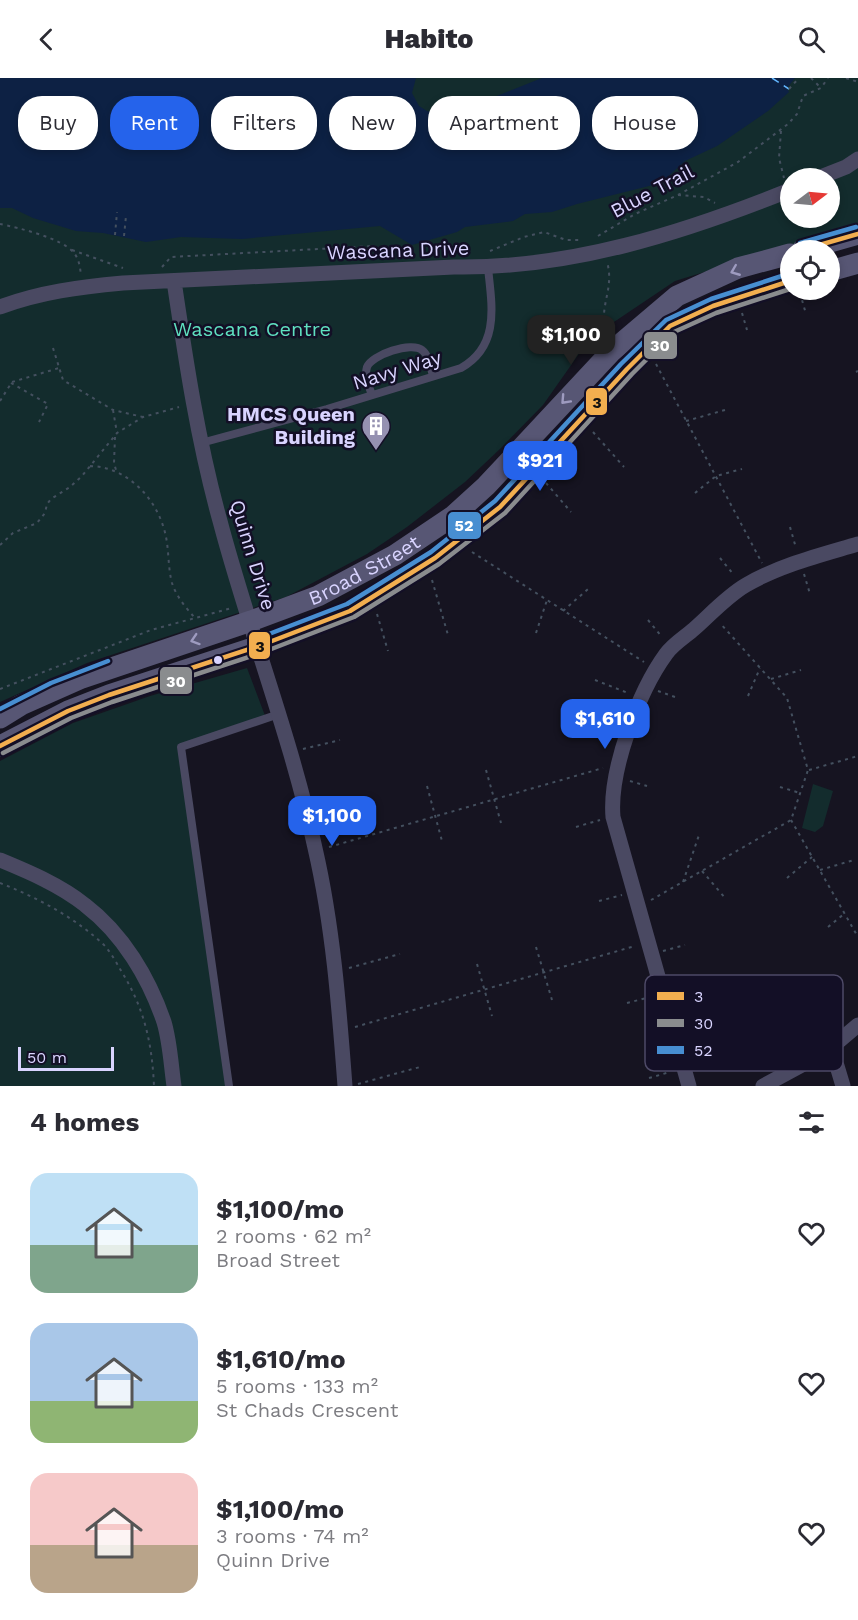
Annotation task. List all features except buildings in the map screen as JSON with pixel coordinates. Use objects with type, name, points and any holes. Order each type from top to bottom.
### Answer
[{"type":"main road","points":[[837,240],[858,234]]},
{"type":"main road","name":"Broad Street","points":[[0,718],[21,705],[82,678],[318,596],[395,555],[453,516],[486,486],[610,352],[677,296],[738,268],[780,257]]},
{"type":"main road","points":[[840,268],[858,263]]},
{"type":"main road","name":"Broad Street","points":[[0,746],[68,711],[109,695],[258,646],[350,611],[423,566],[500,507],[670,326],[712,306],[780,284]]},
{"type":"street","points":[[840,169],[858,159]]},
{"type":"street","name":"Wascana Drive","points":[[0,307],[74,287],[453,267],[488,268],[549,261],[597,245],[659,237],[723,217],[780,194]]},
{"type":"street","name":"Quinn Drive","points":[[174,281],[193,404],[220,522],[292,752],[316,851],[335,972],[347,1086]]},
{"type":"street","points":[[658,975],[613,817],[612,800],[617,771],[645,692],[667,652],[744,586],[768,574],[858,544]]},
{"type":"street","points":[[0,860],[46,880],[86,905],[116,934],[146,977],[165,1024],[174,1086]]},
{"type":"street","points":[[843,1038],[858,1025]]},
{"type":"street","points":[[685,1071],[689,1086]]},
{"type":"street","points":[[763,1086],[790,1071]]},
{"type":"street","points":[[838,1071],[843,1086]]},
{"type":"lane","name":"Navy Way","points":[[201,443],[372,395],[461,368],[471,362],[486,343],[492,310],[488,268]]},
{"type":"lane","points":[[372,395],[366,375],[367,368],[375,357],[409,346],[417,347],[426,353],[433,376]]},
{"type":"lane","points":[[229,1086],[181,747],[280,714]]},
{"type":"path","points":[[789,89],[799,78]]},
{"type":"path","points":[[811,78],[821,88]]},
{"type":"path","points":[[821,78],[824,82]]},
{"type":"path","name":"Blue Trail","points":[[597,245],[635,214],[678,195],[738,162],[781,131],[797,114],[803,96],[821,88],[828,78]]},
{"type":"path","points":[[846,78],[858,82]]},
{"type":"path","points":[[781,131],[779,158],[782,168]]},
{"type":"path","points":[[678,195],[704,197],[719,205],[723,217]]},
{"type":"path","points":[[115,235],[117,212]]},
{"type":"path","points":[[124,237],[126,216]]},
{"type":"path","points":[[0,225],[22,228],[124,269]]},
{"type":"path","points":[[597,245],[607,261],[610,273],[603,306],[603,325],[610,352]]},
{"type":"path","points":[[158,271],[171,257],[374,246],[383,261]]},
{"type":"path","points":[[72,250],[78,258],[81,275]]},
{"type":"path","points":[[802,300],[806,314]]},
{"type":"path","points":[[53,348],[63,380],[113,410],[143,417]]},
{"type":"path","points":[[648,348],[768,574]]},
{"type":"path","points":[[0,401],[11,383],[59,368]]},
{"type":"path","points":[[11,383],[48,404],[39,422]]},
{"type":"path","points":[[0,544],[13,533],[37,523],[45,513],[51,499],[70,487],[117,433],[143,417],[193,404]]},
{"type":"path","points":[[113,410],[117,433]]},
{"type":"path","points":[[686,421],[725,410]]},
{"type":"path","points":[[582,419],[624,467]]},
{"type":"path","points":[[115,437],[114,463],[117,472]]},
{"type":"path","points":[[90,466],[117,472],[147,495],[158,513],[166,535],[172,584],[187,609],[206,625],[208,636]]},
{"type":"path","points":[[695,494],[716,476],[742,468]]},
{"type":"path","points":[[535,469],[571,512]]},
{"type":"path","points":[[460,538],[470,551],[656,670]]},
{"type":"path","points":[[720,558],[744,586]]},
{"type":"path","points":[[423,566],[432,578],[448,635]]},
{"type":"path","points":[[563,611],[588,589]]},
{"type":"path","points":[[372,597],[388,651]]},
{"type":"path","points":[[536,633],[547,600]]},
{"type":"path","points":[[639,907],[791,820],[808,770],[787,698],[712,614]]},
{"type":"path","points":[[648,620],[672,648]]},
{"type":"path","points":[[748,696],[760,668]]},
{"type":"path","points":[[771,679],[801,670]]},
{"type":"path","points":[[595,680],[678,698]]},
{"type":"path","points":[[292,752],[340,740]]},
{"type":"path","points":[[808,770],[858,756]]},
{"type":"path","points":[[486,770],[501,823]]},
{"type":"path","points":[[316,851],[494,800],[617,771],[647,786]]},
{"type":"path","points":[[427,786],[442,841]]},
{"type":"path","points":[[780,787],[800,793]]},
{"type":"path","points":[[576,827],[613,817]]},
{"type":"path","points":[[791,820],[858,937]]},
{"type":"path","points":[[683,882],[699,835]]},
{"type":"path","points":[[787,878],[812,857]]},
{"type":"path","points":[[820,870],[854,860]]},
{"type":"path","points":[[702,871],[726,899]]},
{"type":"path","points":[[0,883],[31,895],[70,919],[106,948],[133,989],[143,1011],[154,1086]]},
{"type":"path","points":[[599,902],[634,891]]},
{"type":"path","points":[[828,927],[845,914]]},
{"type":"path","points":[[341,1032],[544,973],[650,948],[686,945]]},
{"type":"path","points":[[537,947],[552,1000]]},
{"type":"path","points":[[335,972],[400,954]]},
{"type":"path","points":[[477,964],[492,1016]]},
{"type":"path","points":[[627,1004],[645,998]]},
{"type":"path","points":[[347,1086],[420,1067]]},
{"type":"path","points":[[649,1078],[674,1071]]},
{"type":"green space","name":"Wascana Centre","points":[[0,78],[858,78],[858,225],[809,240],[780,240],[780,249],[675,281],[611,324],[581,351],[543,405],[465,482],[407,527],[367,554],[286,597],[87,663],[0,702]]},
{"type":"green space","points":[[247,668],[267,721],[181,747],[229,1086],[0,1086],[0,761],[73,723],[150,696]]},
{"type":"green space","points":[[813,784],[833,791],[823,826],[815,832],[802,828]]},
{"type":"water","points":[[0,78],[416,78],[412,93],[414,96],[329,96],[329,150],[416,150],[416,100],[419,106],[428,111],[428,150],[580,150],[580,96],[497,96],[542,78],[795,78],[787,88],[789,92],[768,111],[717,146],[685,161],[661,183],[552,212],[525,214],[513,221],[465,227],[457,232],[412,245],[380,226],[242,239],[181,237],[146,242],[103,233],[76,231],[33,218],[12,208],[0,208]]},
{"type":"ferry route","points":[[772,78],[789,89]]},
{"type":"transit line","name":"52","points":[[810,240],[856,227]]},
{"type":"transit line","name":"3","points":[[837,240],[858,234]]},
{"type":"transit line","name":"52","points":[[256,639],[347,604],[431,552],[495,501],[621,364],[666,320],[711,299],[780,277]]},
{"type":"transit line","name":"3","points":[[0,746],[68,711],[109,695],[259,646],[350,611],[435,558],[500,507],[627,369],[670,326],[713,306],[780,284]]},
{"type":"transit line","name":"30","points":[[3,753],[71,718],[112,702],[261,653],[354,617],[439,564],[505,513],[632,374],[674,332],[716,313],[780,292]]},
{"type":"transit line","name":"52","points":[[0,709],[51,683],[108,661]]},
{"type":"place","name":"HMCS Queen Building","points":[[376,452]]}]
